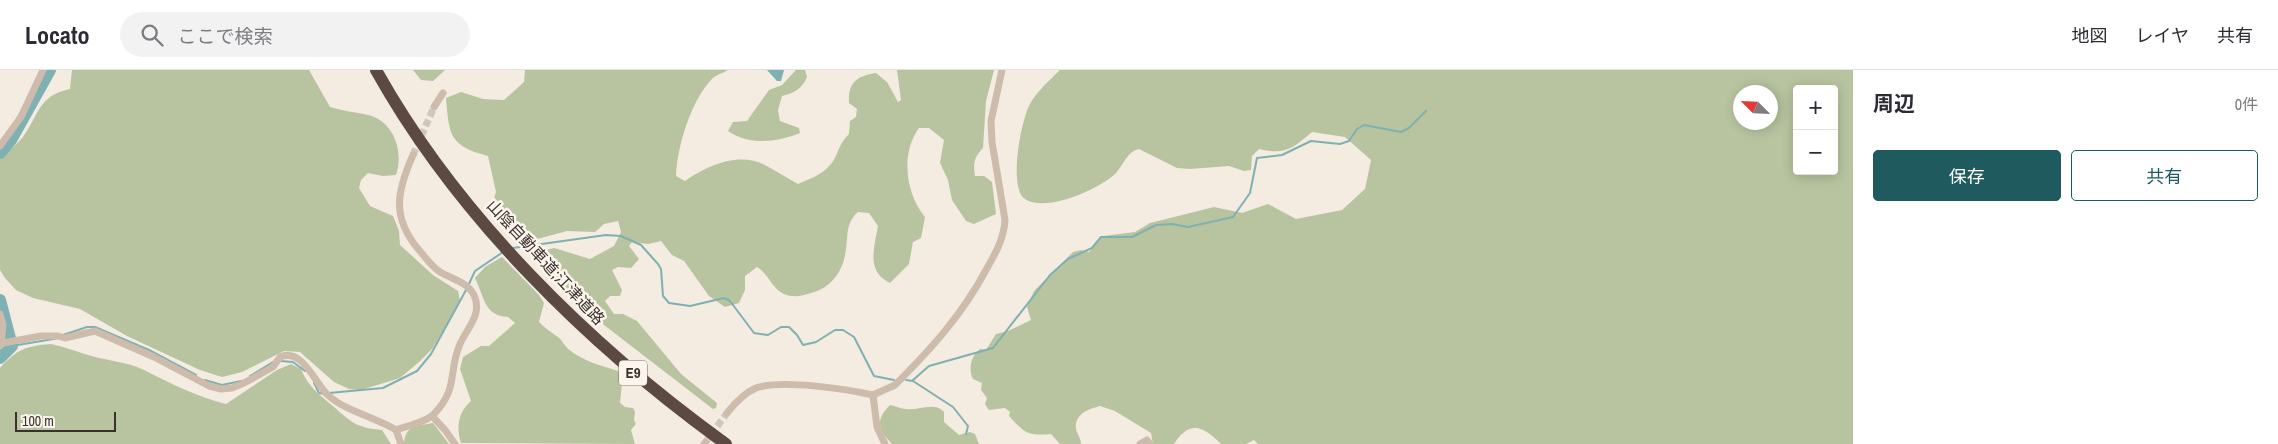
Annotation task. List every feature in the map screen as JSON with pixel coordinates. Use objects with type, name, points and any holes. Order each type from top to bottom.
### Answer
[{"type":"highway","name":"山陰自動車道;江津道路","points":[[376,70],[414,130],[466,200],[548,293],[585,330],[636,376],[726,444]]},
{"type":"street","points":[[0,146],[21,117],[44,70]]},
{"type":"street","points":[[727,413],[744,395],[755,388],[773,384],[873,394],[895,385],[947,331],[972,296],[1000,244],[1005,220],[994,161],[991,121],[1002,70]]},
{"type":"street","points":[[434,107],[443,93]]},
{"type":"street","points":[[396,430],[432,416],[451,390],[459,345],[476,314],[476,304],[468,287],[431,265],[412,242],[407,231],[398,206],[398,197],[401,182],[413,155]]},
{"type":"street","points":[[0,314],[4,325],[3,344],[16,340],[98,332],[154,357],[210,386],[221,389],[232,388],[244,383],[288,356],[300,361],[327,394],[396,430],[401,444]]},
{"type":"street","points":[[873,394],[877,427],[885,444]]},
{"type":"street","points":[[432,416],[455,444]]},
{"type":"street","points":[[1140,444],[1147,440],[1150,444]]},
{"type":"green space","points":[[72,70],[309,70],[330,107],[377,118],[390,131],[398,147],[399,157],[396,175],[383,176],[368,173],[361,180],[359,188],[370,206],[393,216],[399,231],[400,245],[433,275],[458,291],[460,301],[457,308],[432,349],[400,378],[361,390],[349,389],[334,382],[300,352],[284,351],[242,372],[222,377],[200,370],[127,336],[80,309],[33,298],[16,290],[0,270],[0,159],[23,137],[46,101],[59,92],[70,89]]},
{"type":"green space","points":[[413,70],[445,70],[433,81],[421,80]]},
{"type":"green space","points":[[525,70],[728,70],[713,78],[704,89],[691,112],[682,138],[676,176],[685,181],[703,170],[723,162],[744,159],[765,165],[798,184],[823,171],[833,161],[842,142],[849,134],[850,121],[856,117],[857,109],[849,103],[850,90],[855,82],[863,76],[876,73],[887,82],[898,102],[901,100],[897,70],[994,70],[986,101],[983,148],[976,158],[974,168],[975,176],[984,176],[992,182],[996,214],[974,224],[966,221],[952,200],[948,180],[940,163],[944,140],[929,128],[919,128],[909,150],[908,174],[913,197],[925,217],[921,238],[913,242],[909,264],[890,283],[882,278],[875,266],[874,251],[878,226],[869,213],[858,212],[854,217],[849,227],[841,268],[834,279],[823,288],[801,296],[787,295],[776,288],[757,267],[745,276],[745,290],[739,303],[725,307],[709,296],[684,261],[672,255],[661,241],[648,244],[632,242],[629,246],[639,259],[631,268],[618,267],[612,270],[622,290],[620,296],[610,296],[605,301],[614,314],[623,314],[637,321],[681,374],[717,403],[716,408],[713,409],[582,308],[564,288],[549,279],[538,264],[538,252],[554,248],[590,259],[614,246],[621,232],[618,221],[604,224],[595,232],[567,231],[530,241],[513,233],[491,208],[496,192],[488,156],[466,148],[454,137],[448,122],[446,98],[461,92],[483,99],[504,100],[524,82]]},
{"type":"green space","points":[[796,70],[805,70],[807,77],[803,85],[797,90],[782,96],[778,110],[780,121],[799,128],[800,133],[782,139],[754,141],[736,136],[728,131],[733,122],[747,121],[769,90],[782,85]]},
{"type":"green space","points":[[1060,70],[1853,70],[1853,444],[1258,444],[1254,440],[1246,444],[1221,444],[1209,433],[1197,428],[1186,431],[1174,444],[1153,444],[1151,433],[1115,411],[1100,406],[1083,413],[1077,420],[1076,429],[1081,444],[1060,444],[1051,434],[1031,434],[1023,430],[1009,416],[1010,412],[1005,408],[989,410],[985,404],[987,398],[981,390],[982,383],[973,379],[971,375],[971,363],[974,355],[980,349],[986,350],[996,334],[1008,331],[1031,320],[1027,307],[1034,291],[1073,252],[1081,250],[1089,252],[1103,236],[1135,232],[1150,223],[1214,207],[1242,213],[1268,204],[1296,219],[1342,210],[1365,189],[1371,160],[1345,137],[1312,132],[1299,143],[1282,151],[1259,149],[1252,156],[1251,170],[1244,171],[1229,166],[1177,168],[1139,149],[1132,152],[1116,173],[1098,186],[1059,201],[1034,203],[1025,199],[1020,192],[1017,182],[1017,168],[1023,124],[1030,104],[1040,90]]},
{"type":"green space","points":[[502,257],[539,295],[544,303],[539,322],[559,338],[568,349],[580,357],[618,371],[622,383],[620,403],[625,407],[633,408],[635,412],[634,420],[636,424],[631,430],[635,444],[461,443],[459,421],[463,410],[471,401],[460,369],[463,357],[481,346],[489,346],[515,323],[508,317],[500,316],[489,309],[475,278],[485,267]]},
{"type":"green space","points":[[51,344],[137,367],[194,394],[226,404],[277,370],[291,364],[301,369],[307,381],[315,390],[345,417],[360,426],[382,430],[391,444],[0,444],[0,368],[17,353],[28,347]]},
{"type":"green space","points":[[890,405],[904,409],[936,407],[944,412],[944,422],[959,435],[970,432],[975,434],[979,444],[892,444],[881,429],[880,424],[882,415]]},
{"type":"green space","points":[[433,423],[449,444],[404,444],[409,430],[417,426]]},
{"type":"water","points":[[767,70],[784,70],[781,81],[777,81]]},
{"type":"waterway","points":[[0,153],[11,140],[50,70]]},
{"type":"waterway","points":[[912,381],[929,366],[993,348],[1050,275],[1068,259],[1092,248],[1101,237],[1132,237],[1156,225],[1172,224],[1188,227],[1233,217],[1250,193],[1257,158],[1282,155],[1311,141],[1340,144],[1349,141],[1357,129],[1364,125],[1401,132],[1409,128],[1426,111]]},
{"type":"waterway","points":[[513,248],[606,235],[621,236],[641,245],[658,264],[661,269],[663,296],[669,303],[690,306],[724,298],[730,301],[754,333],[768,335],[781,327],[789,327],[803,345],[816,342],[835,330],[843,330],[854,337],[874,376],[894,380]]},
{"type":"waterway","points":[[468,286],[475,271],[503,252]]},
{"type":"waterway","points":[[329,393],[383,388],[417,371],[431,354],[466,290]]},
{"type":"waterway","points":[[0,300],[12,346],[0,358]]},
{"type":"waterway","points":[[63,335],[87,327],[95,327],[149,350],[196,375]]},
{"type":"waterway","points":[[12,346],[59,338]]},
{"type":"waterway","points":[[281,361],[293,362],[305,371]]},
{"type":"waterway","points":[[250,376],[273,362]]},
{"type":"waterway","points":[[205,380],[222,385],[241,381]]},
{"type":"waterway","points":[[906,380],[913,381],[953,407],[968,426],[966,434]]},
{"type":"waterway","points":[[314,383],[319,393],[325,394]]},
{"type":"tunnel","points":[[413,155],[434,107]]},
{"type":"tunnel","points":[[705,443],[727,413]]}]
